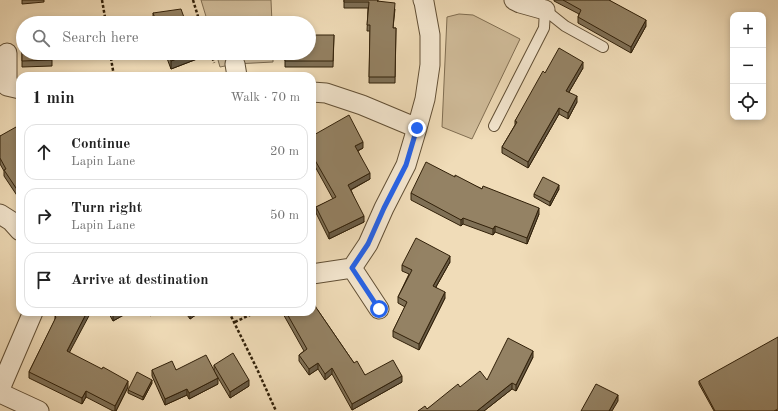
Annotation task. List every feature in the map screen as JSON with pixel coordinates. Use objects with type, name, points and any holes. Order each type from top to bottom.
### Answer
[{"type":"street","points":[[514,0],[545,10]]},
{"type":"street","points":[[316,273],[352,268],[368,244],[406,165],[425,99],[430,65],[430,35],[426,1]]},
{"type":"street","points":[[7,53],[9,90]]},
{"type":"street","points":[[316,92],[326,93],[362,105],[417,128]]},
{"type":"street","points":[[0,214],[11,221],[16,227]]},
{"type":"street","points":[[352,268],[379,309]]},
{"type":"street","points":[[0,388],[32,316]]},
{"type":"street","points":[[0,393],[39,411]]},
{"type":"lane","points":[[545,10],[565,26],[603,47]]},
{"type":"lane","points":[[494,126],[544,28],[545,10]]},
{"type":"path","points":[[102,0],[105,16]]},
{"type":"path","points":[[193,0],[198,16]]},
{"type":"path","points":[[111,60],[113,72]]},
{"type":"path","points":[[231,316],[276,411]]},
{"type":"path","points":[[235,322],[248,316]]},
{"type":"shaded area","points":[[201,0],[271,0],[272,16],[206,16]]},
{"type":"shaded area","points":[[459,14],[473,15],[520,39],[472,139],[442,127],[447,17]]},
{"type":"shaded area","points":[[218,60],[273,60],[273,62],[235,64],[220,67]]},
{"type":"building","points":[[344,0],[378,0],[377,1],[395,3],[393,28],[396,28],[395,77],[369,77],[370,25],[367,25],[369,2],[344,2]]},
{"type":"building","points":[[563,0],[609,0],[646,20],[631,47],[578,17],[581,10]]},
{"type":"building","points":[[181,9],[184,16],[154,16],[153,13]]},
{"type":"building","points":[[316,35],[334,35],[333,61],[285,61],[316,60]]},
{"type":"building","points":[[559,48],[583,62],[566,91],[577,96],[568,113],[559,108],[528,162],[502,147],[517,122],[515,121],[543,71],[545,73]]},
{"type":"building","points":[[22,60],[52,60],[22,61]]},
{"type":"building","points":[[349,115],[363,142],[355,146],[370,173],[348,185],[364,216],[329,233],[316,207],[336,197],[316,162],[316,134]]},
{"type":"building","points":[[16,127],[16,188],[4,170],[6,169],[0,158],[0,136]]},
{"type":"building","points":[[426,162],[482,189],[483,186],[539,208],[527,238],[495,226],[493,229],[463,218],[461,220],[411,193]]},
{"type":"building","points":[[543,177],[559,185],[550,202],[534,194]]},
{"type":"building","points":[[416,238],[450,256],[433,286],[445,292],[419,344],[393,331],[407,302],[398,297],[412,270],[402,265]]},
{"type":"building","points":[[316,307],[354,363],[357,361],[365,375],[393,360],[402,376],[352,404],[332,368],[325,374],[318,363],[309,369],[299,355],[307,349],[288,316],[316,316]]},
{"type":"building","points":[[55,316],[85,316],[67,351],[102,369],[103,367],[128,381],[115,406],[86,391],[82,398],[29,372],[56,317]]},
{"type":"building","points":[[778,337],[778,409],[774,411],[715,411],[699,381]]},
{"type":"building","points":[[508,338],[533,351],[516,385],[512,383],[477,411],[418,411],[425,406],[427,409],[458,384],[460,387],[480,371],[487,380]]},
{"type":"building","points":[[233,353],[249,380],[230,392],[214,365]]},
{"type":"building","points":[[206,355],[218,378],[189,393],[187,389],[165,399],[152,370],[172,361],[176,370]]},
{"type":"building","points":[[137,372],[152,380],[143,397],[128,390]]},
{"type":"building","points":[[596,384],[618,395],[609,411],[581,411]]},
{"type":"route","points":[[379,309],[352,268],[368,244],[406,165],[417,128]]}]
